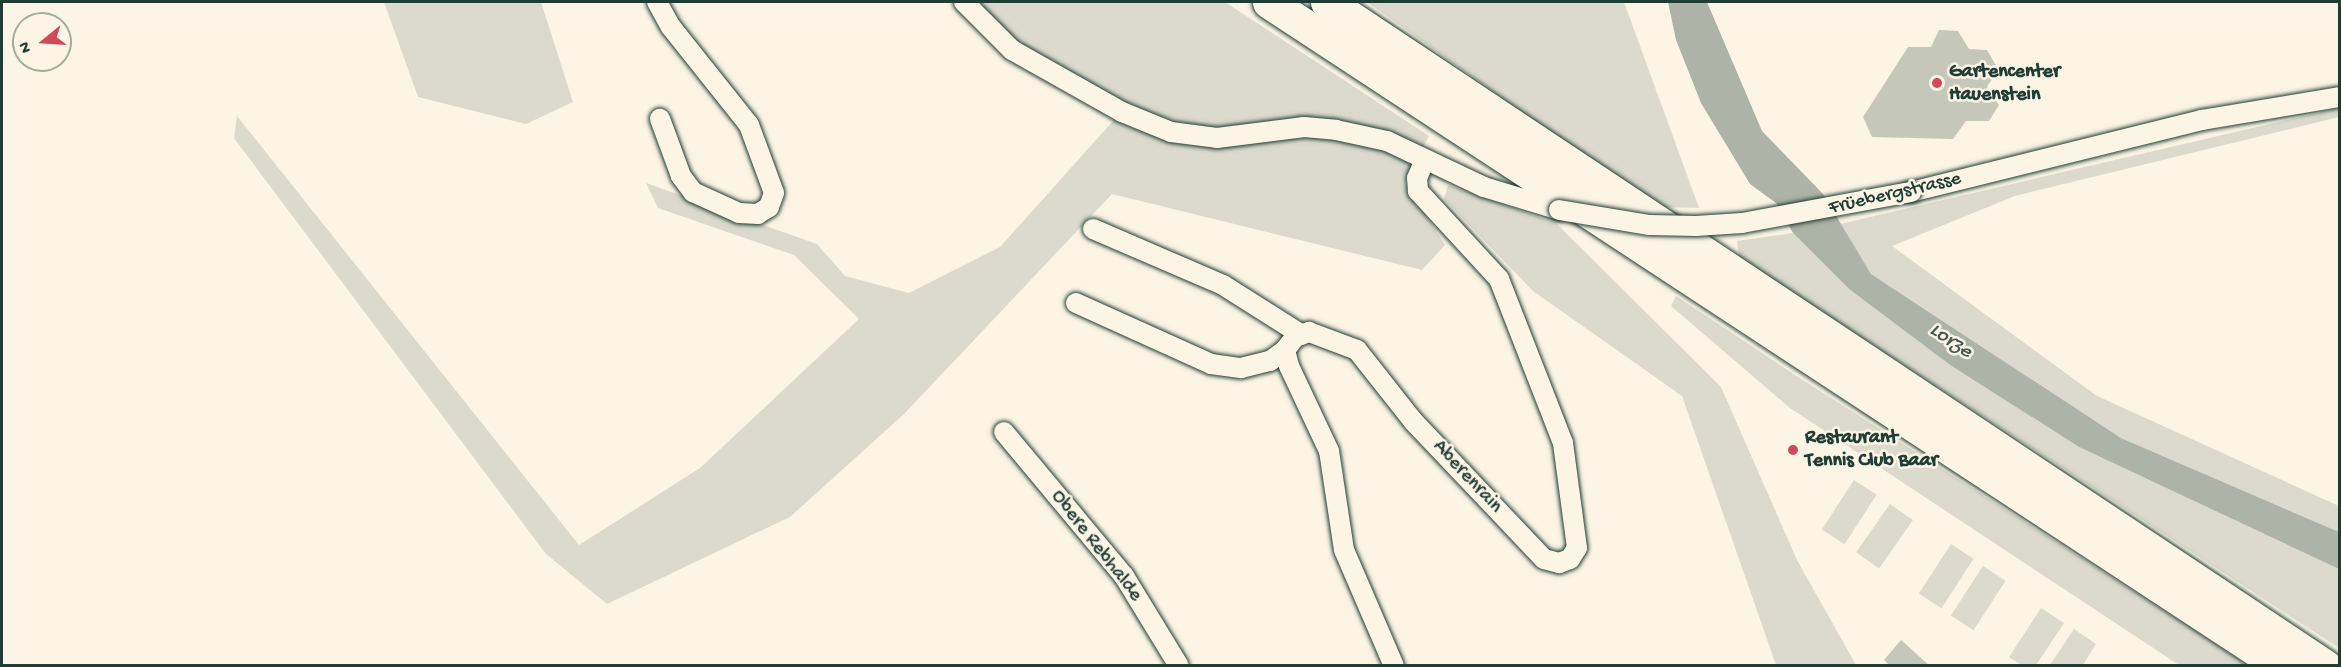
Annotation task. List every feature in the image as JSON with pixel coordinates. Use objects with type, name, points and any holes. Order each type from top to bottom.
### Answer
[{"type":"highway","points":[[1269,2],[2281,666]]},
{"type":"highway","points":[[1327,2],[2325,666]]},
{"type":"street","points":[[657,2],[671,27],[750,125],[774,193],[769,207],[758,214],[740,213],[693,192],[681,176],[660,119]]},
{"type":"street","name":"Früebergstrasse","points":[[964,2],[1012,50],[1122,112],[1171,132],[1217,138],[1304,127],[1336,129],[1387,141],[1451,172],[1559,210],[1650,225],[1742,224],[1911,192],[2202,120],[2340,97]]},
{"type":"street","name":"Aberenrain","points":[[1302,335],[1332,337],[1357,350],[1413,421],[1544,558],[1559,563],[1570,559],[1577,548],[1563,443],[1499,279],[1418,191],[1417,177],[1425,160]]},
{"type":"street","points":[[1076,303],[1211,364],[1241,368],[1270,361],[1302,335],[1223,285],[1093,229]]},
{"type":"street","points":[[1285,350],[1329,451],[1344,550],[1355,582],[1394,666]]},
{"type":"street","name":"Obere Rebhalde","points":[[1004,432],[1124,576],[1179,666]]},
{"type":"shaded area","points":[[384,2],[541,2],[573,102],[526,124],[418,97]]},
{"type":"shaded area","points":[[964,2],[1225,2],[1429,136],[1405,183],[1445,245],[1422,270],[1112,194],[904,414],[790,517],[607,604],[546,554],[234,138],[237,116],[579,545],[700,468],[859,319],[794,255],[658,208],[646,183],[817,244],[845,276],[909,293],[1000,247],[1121,112],[1041,67]]},
{"type":"shaded area","points":[[1367,2],[1624,2],[1699,208],[1657,207]]},
{"type":"shaded area","points":[[2339,108],[2339,117],[2015,196],[1892,246],[2097,396],[2339,506],[2339,532],[2121,438],[1871,274],[1840,224]]},
{"type":"shaded area","points":[[1448,185],[1556,223],[1721,387],[1797,560],[1856,665],[1776,665],[1682,396],[1533,291],[1444,199]]},
{"type":"shaded area","points":[[1793,233],[1849,289],[1950,365],[2079,447],[2339,569],[2339,648],[1739,257],[1737,241]]},
{"type":"shaded area","points":[[1676,296],[1795,375],[2249,665],[2179,665],[1790,408],[1671,306]]},
{"type":"shaded area","points":[[1854,480],[1877,495],[1845,544],[1822,529]]},
{"type":"shaded area","points":[[1890,504],[1913,520],[1879,568],[1856,552]]},
{"type":"shaded area","points":[[1951,544],[1974,559],[1942,608],[1919,593]]},
{"type":"shaded area","points":[[1983,566],[2006,581],[1974,630],[1951,615]]},
{"type":"shaded area","points":[[2041,608],[2064,623],[2036,665],[2021,665],[2009,657]]},
{"type":"shaded area","points":[[2074,629],[2096,644],[2083,665],[2050,665]]},
{"type":"water","name":"Lorze","points":[[1668,2],[1707,2],[1762,131],[1823,194],[1871,274],[2121,438],[2339,532],[2339,569],[2079,447],[1950,365],[1849,289],[1793,233],[1776,203],[1750,184],[1701,103],[1676,40]]},
{"type":"building","name":"Gartencenter Hauenstein","points":[[1939,30],[1958,31],[1969,49],[1987,50],[1998,69],[1987,87],[1999,105],[1989,121],[1966,121],[1953,139],[1872,137],[1863,117],[1908,47],[1931,47]]},
{"type":"building","points":[[1901,640],[1930,666],[1890,666],[1884,660]]},
{"type":"place","name":"Gartencenter Hauenstein","points":[[1937,83]]},
{"type":"place","name":"Restaurant Tennis Club Baar","points":[[1793,450]]}]
